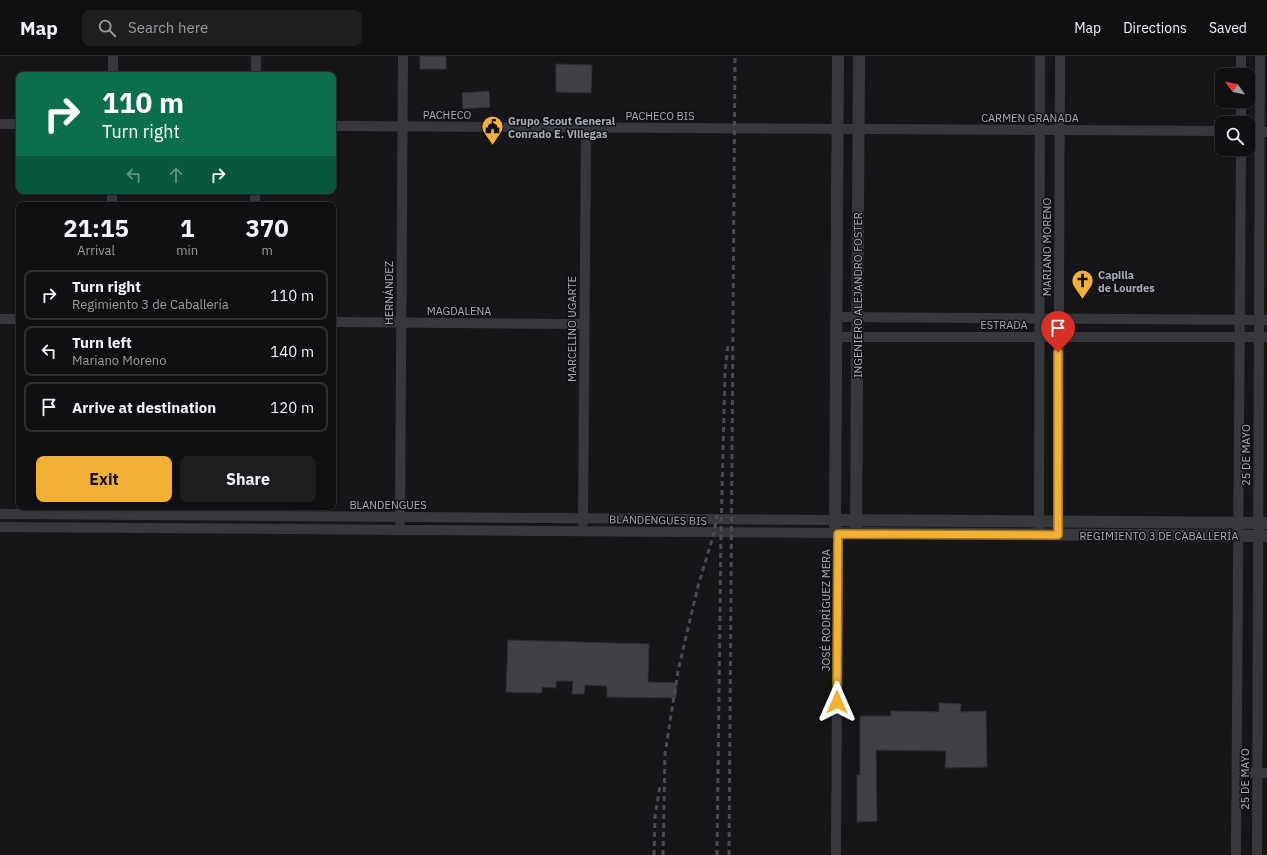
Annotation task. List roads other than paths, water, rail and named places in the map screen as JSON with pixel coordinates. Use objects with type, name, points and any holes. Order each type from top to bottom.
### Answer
[{"type":"street","points":[[113,56],[113,72]]},
{"type":"street","points":[[256,56],[256,72]]},
{"type":"street","name":"HERNÁNDEZ","points":[[400,530],[403,56]]},
{"type":"street","name":"INGENIERO ALEJANDRO FOSTER","points":[[837,533],[835,520],[838,56]]},
{"type":"street","name":"INGENIERO ALEJANDRO FOSTER","points":[[856,533],[859,56]]},
{"type":"street","name":"MARIANO MORENO","points":[[1039,535],[1040,56]]},
{"type":"street","name":"MARIANO MORENO","points":[[1058,535],[1060,56]]},
{"type":"street","points":[[1241,56],[1241,68]]},
{"type":"street","name":"25 DE MAYO","points":[[1257,855],[1262,773],[1263,132],[1260,56]]},
{"type":"street","points":[[0,124],[16,124]]},
{"type":"street","name":"PACHECO","points":[[336,126],[586,128]]},
{"type":"street","name":"PACHECO BIS","points":[[586,128],[838,129]]},
{"type":"street","name":"MARCELINO UGARTE","points":[[583,532],[586,128]]},
{"type":"street","name":"CARMEN GRANADA","points":[[838,129],[1215,131]]},
{"type":"street","name":"25 DE MAYO","points":[[1236,855],[1241,156]]},
{"type":"street","name":"ESTRADA","points":[[836,317],[1263,320]]},
{"type":"street","points":[[0,319],[16,320]]},
{"type":"street","name":"MAGDALENA","points":[[336,322],[584,324]]},
{"type":"street","name":"ESTRADA","points":[[836,337],[1263,337]]},
{"type":"street","points":[[110,528],[111,511]]},
{"type":"street","name":"BLANDENGUES","points":[[0,514],[111,511],[251,511],[400,517],[583,518]]},
{"type":"street","points":[[251,511],[251,529]]},
{"type":"street","name":"BLANDENGUES BIS","points":[[583,518],[835,520]]},
{"type":"street","name":"REGIMIENTO 3 DE CABALLERÍA","points":[[835,520],[1262,523]]},
{"type":"street","points":[[0,527],[583,532]]},
{"type":"street","name":"BLANDENGUES BIS","points":[[583,532],[837,533]]},
{"type":"street","name":"REGIMIENTO 3 DE CABALLERÍA","points":[[837,533],[1262,536]]},
{"type":"street","name":"JOSÉ RODRÍGUEZ MERA","points":[[836,855],[837,533]]},
{"type":"street","points":[[1237,773],[1262,773]]},
{"type":"railway","points":[[729,855],[735,56]]},
{"type":"railway","points":[[717,855],[721,533],[725,372],[728,345]]},
{"type":"railway","points":[[663,855],[665,754],[678,671],[698,586],[714,533],[717,515]]},
{"type":"railway","points":[[654,855],[655,817],[660,785]]},
{"type":"place","name":"Grupo Scout General Conrado E. Villegas","points":[[493,146]]},
{"type":"place","name":"Capilla de Lourdes","points":[[1083,300]]}]
